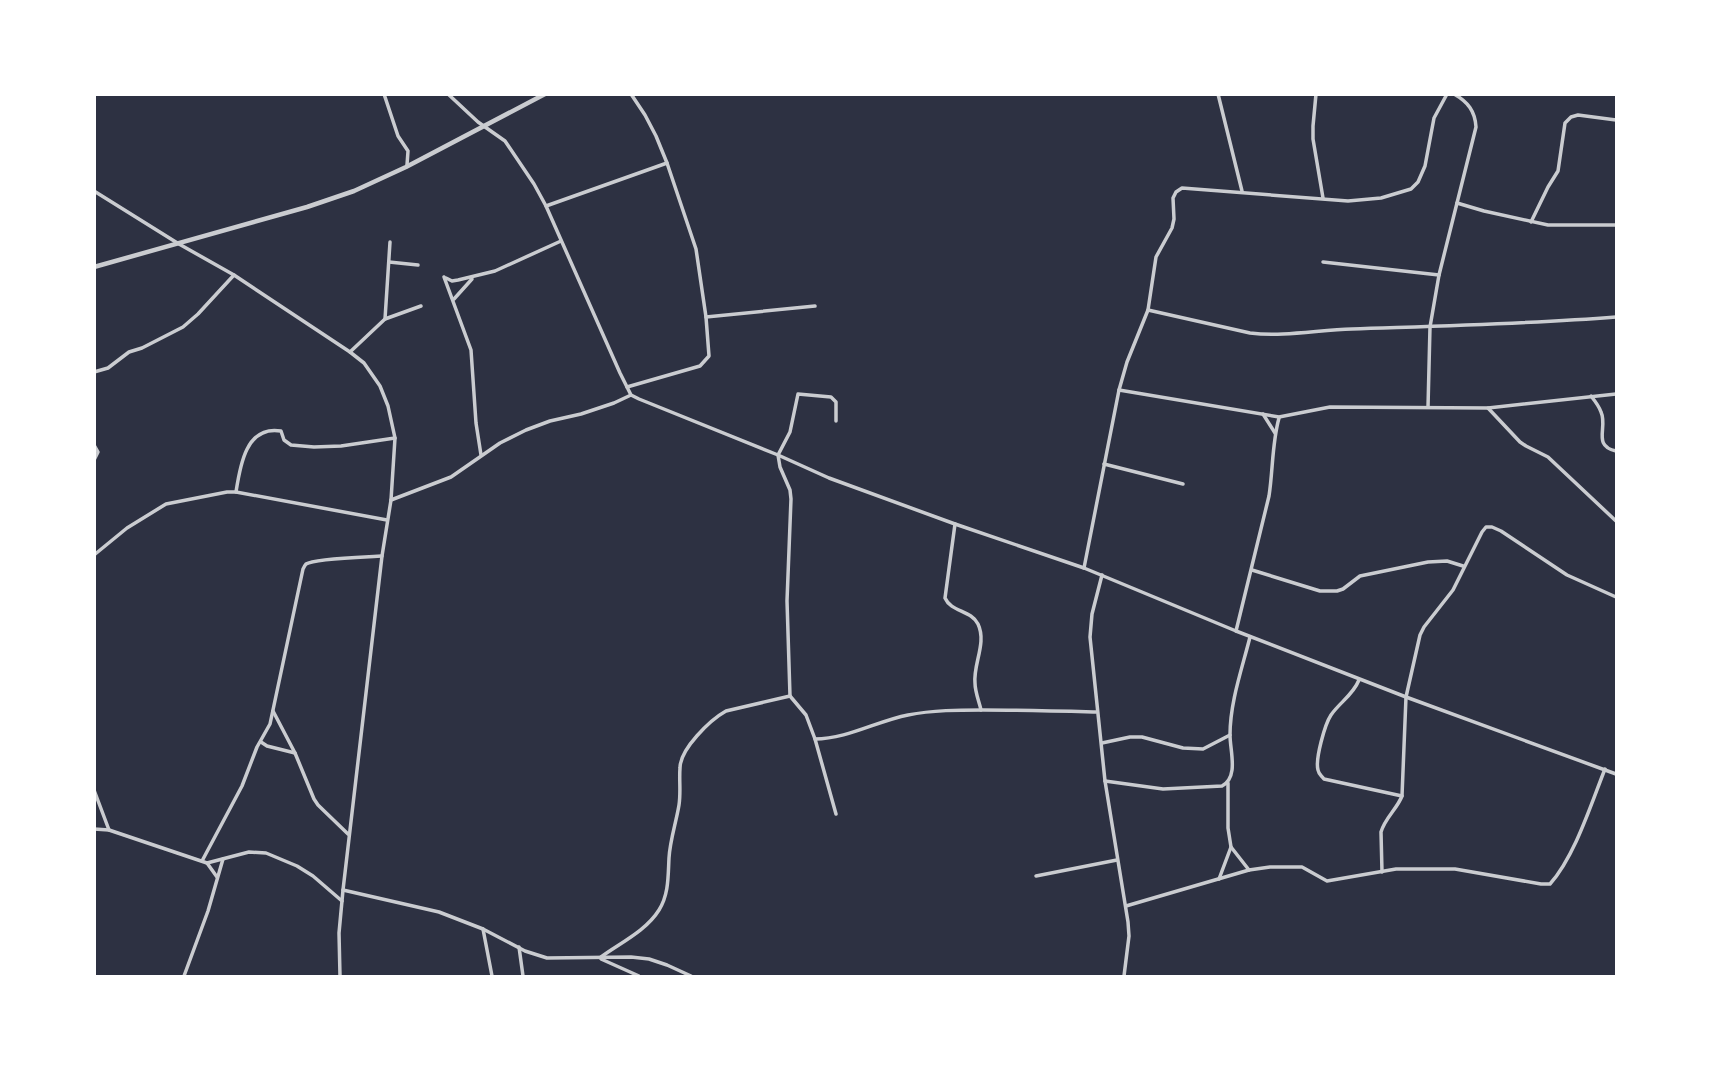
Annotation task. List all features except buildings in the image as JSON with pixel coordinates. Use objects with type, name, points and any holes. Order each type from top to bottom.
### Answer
[{"type":"street","points":[[384,94],[398,136],[408,152],[406,167]]},
{"type":"street","points":[[448,94],[472,117],[505,141],[534,184],[631,395],[829,478],[1084,568],[1406,697],[1616,774]]},
{"type":"street","points":[[94,267],[354,191],[406,167],[545,94]]},
{"type":"street","points":[[627,387],[700,366],[709,356],[696,248],[667,163],[645,115],[631,94]]},
{"type":"street","points":[[1219,94],[1242,191]]},
{"type":"street","points":[[1316,94],[1313,139],[1323,198]]},
{"type":"street","points":[[1084,568],[1119,390],[1148,310],[1154,265],[1172,228],[1173,198],[1176,192],[1182,188],[1242,191],[1348,201],[1381,198],[1411,189],[1418,182],[1425,166],[1434,118],[1447,94]]},
{"type":"street","points":[[1429,407],[1430,327],[1439,275],[1476,127],[1472,109],[1454,94]]},
{"type":"street","points":[[1531,222],[1558,172],[1564,123],[1578,115],[1616,120]]},
{"type":"street","points":[[546,206],[667,163]]},
{"type":"street","points":[[94,191],[234,275],[350,352],[364,363],[380,386],[388,406],[395,438],[391,499],[343,890],[339,933],[340,976]]},
{"type":"street","points":[[1457,203],[1548,225],[1616,225]]},
{"type":"street","points":[[481,456],[471,350],[444,276],[452,281],[495,271],[561,241]]},
{"type":"street","points":[[385,319],[390,242]]},
{"type":"street","points":[[389,262],[418,265]]},
{"type":"street","points":[[1324,262],[1439,275]]},
{"type":"street","points":[[94,372],[108,368],[129,352],[183,327],[234,275]]},
{"type":"street","points":[[453,300],[473,277]]},
{"type":"street","points":[[350,352],[385,319],[421,306]]},
{"type":"street","points":[[706,317],[815,306]]},
{"type":"street","points":[[1148,310],[1267,335],[1339,329],[1552,322],[1616,317]]},
{"type":"street","points":[[1119,390],[1279,417],[1330,407],[1488,408],[1616,394]]},
{"type":"street","points":[[836,421],[836,402],[831,397],[798,394],[790,432],[778,455],[791,499],[787,601],[790,696],[806,715],[836,814]]},
{"type":"street","points":[[391,499],[451,477],[500,443],[526,430],[614,403],[631,395]]},
{"type":"street","points":[[1591,397],[1603,415],[1605,447],[1616,451]]},
{"type":"street","points":[[1488,408],[1520,442],[1548,457],[1616,521]]},
{"type":"street","points":[[1263,414],[1275,433]]},
{"type":"street","points":[[1236,631],[1271,480],[1279,417]]},
{"type":"street","points":[[236,492],[244,452],[257,437],[268,431],[281,431],[284,440],[290,445],[314,447],[395,438]]},
{"type":"street","points":[[94,445],[98,452],[94,460]]},
{"type":"street","points":[[1104,464],[1183,484]]},
{"type":"street","points":[[94,555],[127,528],[166,504],[227,492],[387,520]]},
{"type":"street","points":[[955,524],[944,598],[953,608],[974,618],[978,623],[981,636],[975,684],[981,710]]},
{"type":"street","points":[[1382,872],[1381,832],[1402,796],[1406,697],[1420,635],[1453,590],[1486,527],[1492,527],[1511,537],[1560,572],[1616,597]]},
{"type":"street","points":[[205,862],[270,724],[303,569],[306,564],[312,562],[382,556]]},
{"type":"street","points":[[1252,570],[1327,592],[1343,589],[1360,576],[1406,565],[1438,560],[1464,566]]},
{"type":"street","points":[[1102,575],[1092,614],[1090,637],[1105,781],[1126,906],[1129,936],[1124,976]]},
{"type":"street","points":[[1249,870],[1231,847],[1228,828],[1228,783],[1232,776],[1232,706],[1250,636]]},
{"type":"street","points":[[1360,679],[1355,689],[1327,722],[1317,762],[1318,771],[1324,779],[1402,796]]},
{"type":"street","points":[[599,958],[645,926],[659,910],[666,895],[669,856],[681,794],[680,765],[688,746],[726,711],[790,696]]},
{"type":"street","points":[[272,709],[318,805],[349,835]]},
{"type":"street","points":[[815,739],[830,739],[910,715],[956,710],[1097,712]]},
{"type":"street","points":[[1101,743],[1142,737],[1183,748],[1203,749],[1230,735]]},
{"type":"street","points":[[261,742],[295,753]]},
{"type":"street","points":[[1126,906],[1249,870],[1270,867],[1303,867],[1327,881],[1409,868],[1455,869],[1550,884],[1561,872],[1570,854],[1605,769]]},
{"type":"street","points":[[1105,781],[1163,789],[1222,786],[1228,783]]},
{"type":"street","points":[[94,790],[109,830]]},
{"type":"street","points":[[94,830],[109,830],[205,862],[249,852],[266,853],[305,871],[342,901]]},
{"type":"street","points":[[1219,879],[1231,847]]},
{"type":"street","points":[[184,976],[208,911],[223,859]]},
{"type":"street","points":[[1036,876],[1117,860]]},
{"type":"street","points":[[205,862],[217,877]]},
{"type":"street","points":[[343,890],[439,912],[547,958],[649,959],[691,976]]},
{"type":"street","points":[[483,929],[492,976]]},
{"type":"street","points":[[519,947],[523,976]]},
{"type":"street","points":[[599,958],[639,976]]}]
